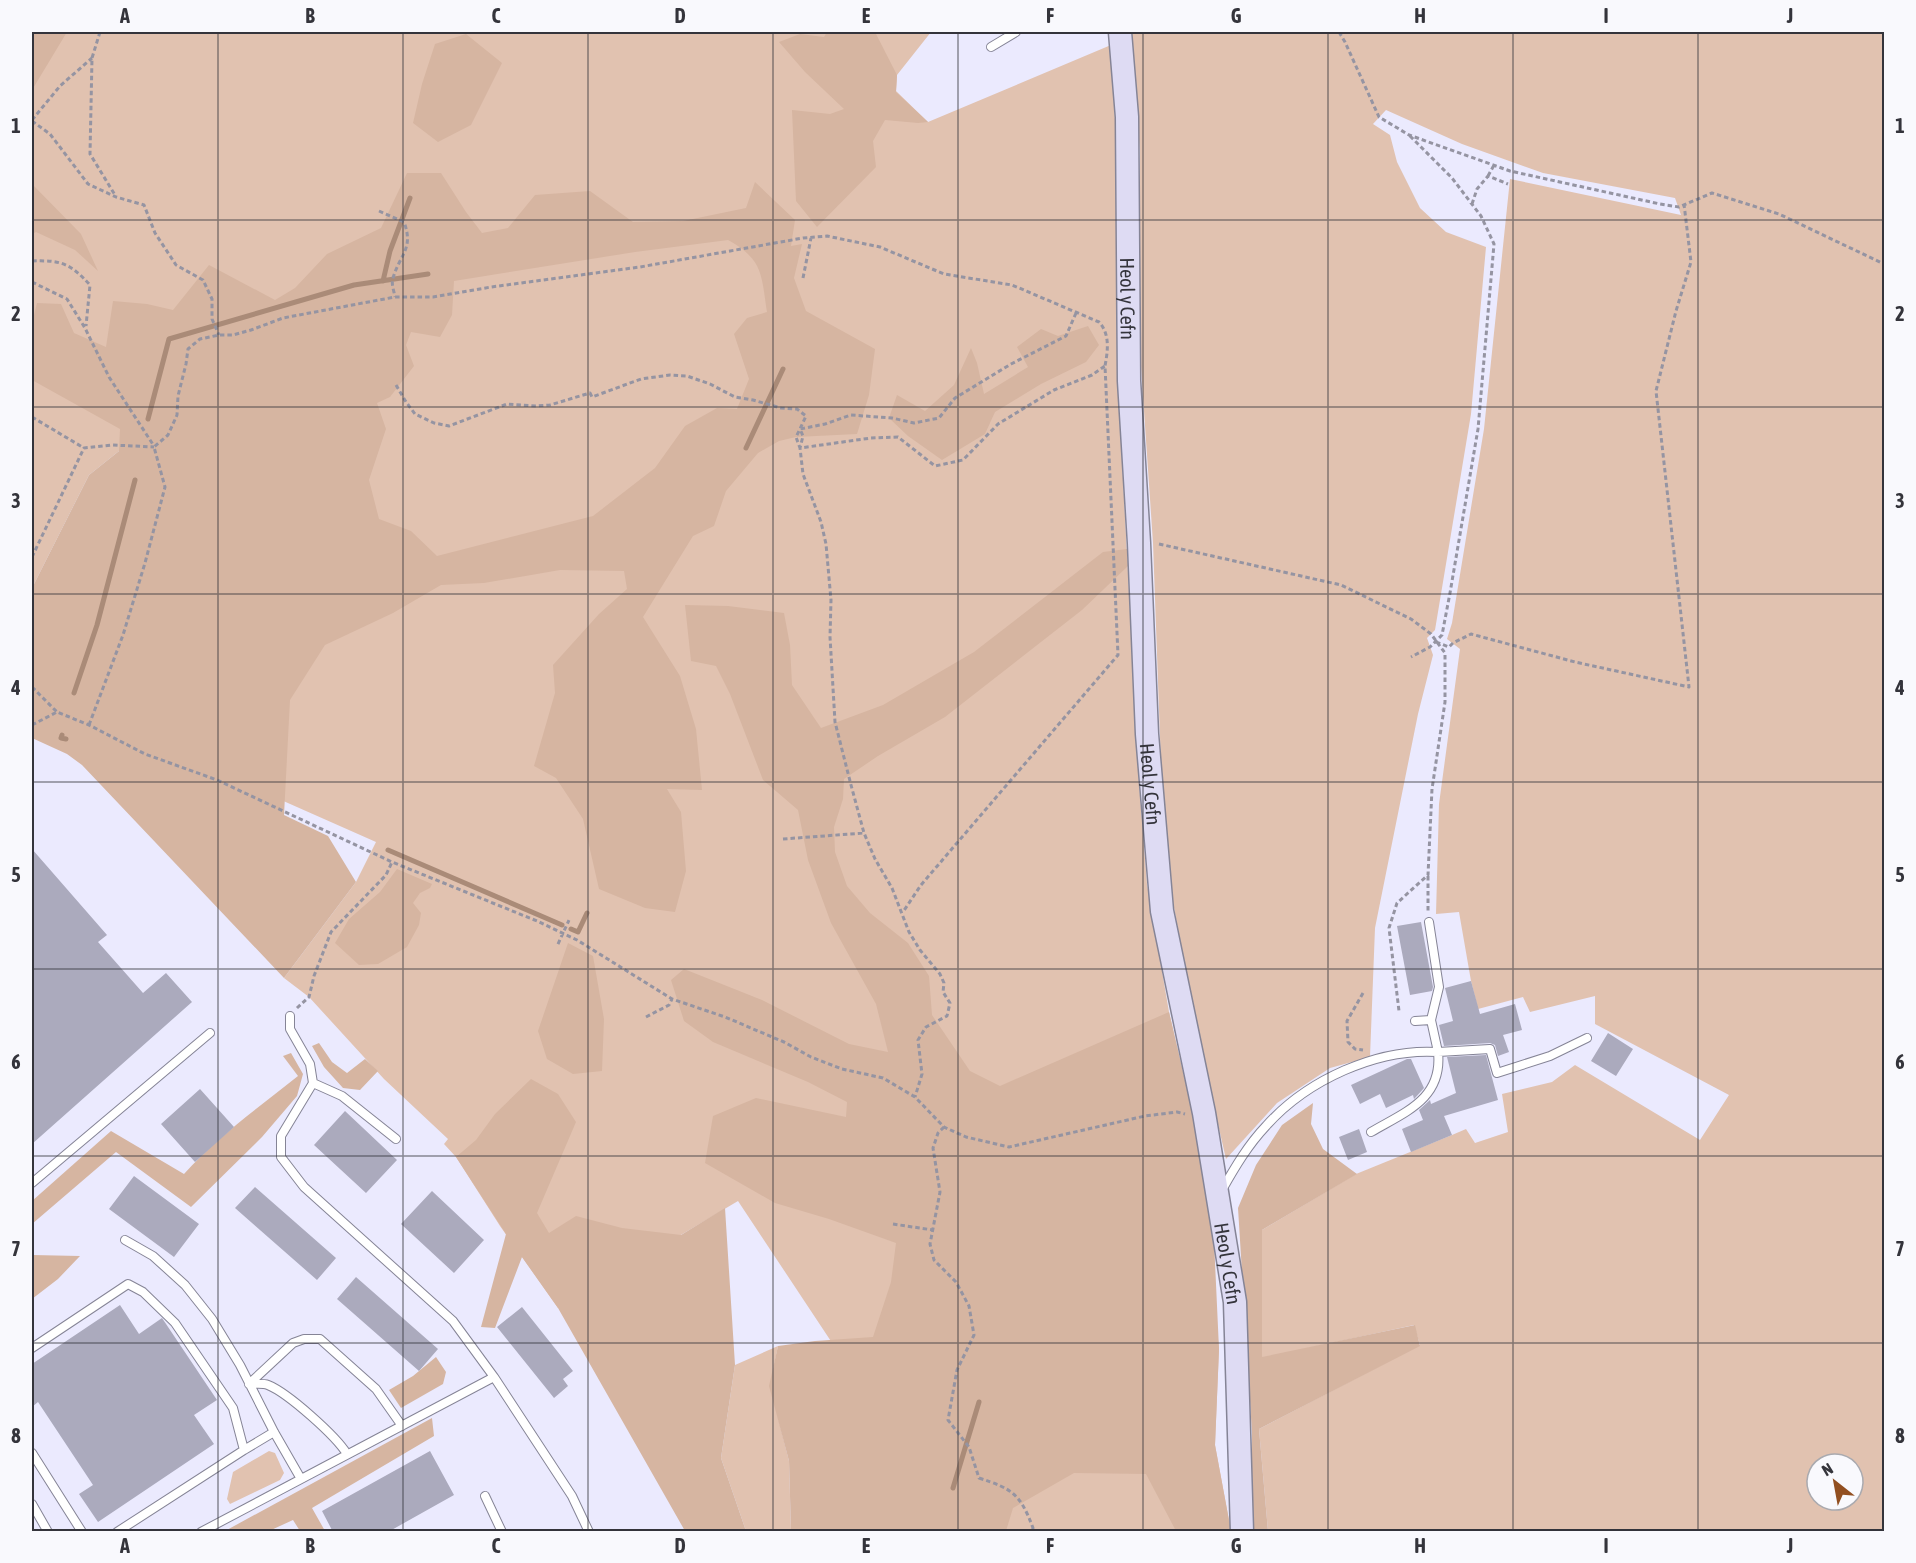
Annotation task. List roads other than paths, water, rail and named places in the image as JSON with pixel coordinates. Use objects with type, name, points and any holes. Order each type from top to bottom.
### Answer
[{"type":"street","name":"Heol y Cefn","points":[[1120,32],[1127,117],[1129,381],[1147,735],[1162,911],[1204,1113],[1235,1302],[1242,1532]]},
{"type":"lane","points":[[991,47],[1016,32]]},
{"type":"lane","points":[[1371,1132],[1419,1103],[1431,1091],[1437,1078],[1440,1064],[1431,1020],[1439,987],[1428,922]]},
{"type":"lane","points":[[290,1016],[290,1029],[310,1064],[313,1083],[281,1136],[281,1157],[304,1187],[453,1322],[494,1377],[573,1496],[589,1532]]},
{"type":"lane","points":[[1415,1021],[1431,1020]]},
{"type":"lane","points":[[32,1183],[210,1034]]},
{"type":"lane","points":[[1219,1197],[1239,1160],[1268,1124],[1285,1108],[1329,1078],[1376,1059],[1397,1053],[1418,1051],[1490,1049],[1497,1073],[1550,1056],[1587,1038]]},
{"type":"lane","points":[[313,1083],[342,1096],[396,1139]]},
{"type":"lane","points":[[125,1240],[153,1256],[185,1285],[212,1319],[302,1479]]},
{"type":"lane","points":[[32,1348],[128,1284],[143,1292],[175,1323],[233,1408],[244,1450]]},
{"type":"lane","points":[[249,1384],[292,1343],[304,1339],[320,1339],[376,1389],[402,1426]]},
{"type":"lane","points":[[201,1532],[494,1377]]},
{"type":"lane","points":[[249,1384],[266,1384],[278,1390],[332,1434],[347,1454]]},
{"type":"lane","points":[[117,1532],[274,1432]]},
{"type":"lane","points":[[32,1453],[82,1532]]},
{"type":"lane","points":[[485,1496],[502,1532]]},
{"type":"lane","points":[[32,1504],[48,1532]]},
{"type":"waterway","points":[[383,281],[390,251],[410,198]]},
{"type":"waterway","points":[[148,419],[169,339],[354,285],[428,274]]},
{"type":"waterway","points":[[746,448],[783,369]]},
{"type":"waterway","points":[[74,693],[97,625],[135,480]]},
{"type":"waterway","points":[[62,735],[61,738],[66,739]]},
{"type":"waterway","points":[[388,850],[562,925]]},
{"type":"waterway","points":[[571,929],[578,932],[587,913]]},
{"type":"waterway","points":[[953,1488],[979,1402]]}]
